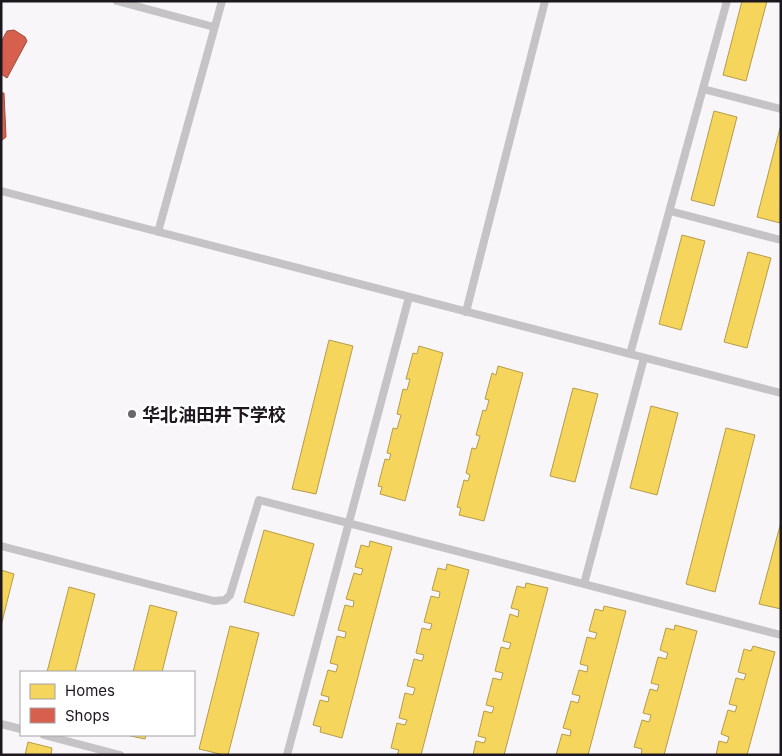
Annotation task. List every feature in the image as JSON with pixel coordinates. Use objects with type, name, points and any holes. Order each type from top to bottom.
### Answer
[{"type":"lane","points":[[117,1],[214,28]]},
{"type":"lane","points":[[158,232],[222,1]]},
{"type":"lane","points":[[466,312],[545,1]]},
{"type":"lane","points":[[630,354],[727,1]]},
{"type":"lane","points":[[703,89],[781,109]]},
{"type":"lane","points":[[1,191],[781,393]]},
{"type":"lane","points":[[670,211],[781,240]]},
{"type":"lane","points":[[287,755],[409,297]]},
{"type":"lane","points":[[584,584],[644,358]]},
{"type":"lane","points":[[1,546],[214,601],[225,600],[230,595],[259,500],[781,635]]},
{"type":"lane","points":[[1,724],[20,729]]},
{"type":"lane","points":[[48,736],[120,755]]},
{"type":"building: Homes","points":[[742,1],[767,1],[746,81],[723,75]]},
{"type":"building: Homes","points":[[714,111],[737,117],[714,206],[691,200]]},
{"type":"building: Homes","points":[[781,129],[780,223],[757,217]]},
{"type":"building: Homes","points":[[682,235],[705,241],[681,330],[659,324]]},
{"type":"building: Homes","points":[[748,252],[771,258],[747,348],[724,342]]},
{"type":"building: Homes","points":[[329,340],[353,346],[316,494],[292,489]]},
{"type":"building: Homes","points":[[419,346],[443,353],[405,501],[380,494],[382,487],[378,486],[385,459],[389,460],[391,454],[387,453],[393,428],[397,429],[401,415],[397,414],[403,389],[407,390],[410,379],[406,379],[413,353],[417,354]]},
{"type":"building: Homes","points":[[498,366],[523,373],[484,521],[459,515],[461,508],[457,507],[464,480],[468,481],[470,475],[466,473],[472,448],[476,449],[480,436],[476,435],[483,410],[486,411],[489,400],[485,399],[492,373],[496,375]]},
{"type":"building: Homes","points":[[573,388],[598,394],[575,482],[550,476]]},
{"type":"building: Homes","points":[[651,406],[678,413],[657,495],[630,488]]},
{"type":"building: Homes","points":[[726,428],[755,435],[715,592],[686,584]]},
{"type":"building: Homes","points":[[781,522],[781,609],[759,604]]},
{"type":"building: Homes","points":[[264,530],[314,544],[294,616],[244,602]]},
{"type":"building: Homes","points":[[370,541],[392,547],[342,738],[320,732],[321,727],[313,725],[320,700],[328,702],[329,697],[321,695],[328,670],[336,672],[338,665],[330,663],[337,636],[345,638],[346,632],[338,630],[345,605],[353,607],[354,601],[346,599],[354,573],[361,575],[363,569],[355,567],[361,545],[369,547]]},
{"type":"building: Homes","points":[[447,564],[469,570],[421,755],[397,755],[399,750],[391,748],[397,723],[405,725],[407,720],[399,718],[405,693],[413,695],[415,688],[407,686],[414,659],[422,661],[424,655],[416,653],[422,628],[430,630],[432,624],[424,622],[431,596],[439,598],[440,592],[432,590],[438,568],[446,570]]},
{"type":"building: Homes","points":[[1,570],[14,574],[1,626]]},
{"type":"building: Homes","points":[[526,583],[548,588],[504,755],[473,755],[476,741],[484,743],[486,738],[478,736],[484,711],[492,713],[494,707],[486,705],[493,678],[501,680],[503,673],[495,671],[501,647],[509,649],[511,643],[503,641],[510,614],[518,617],[519,610],[511,608],[517,586],[525,588]]},
{"type":"building: Homes","points":[[69,587],[95,594],[75,671],[47,671]]},
{"type":"building: Homes","points":[[150,605],[177,612],[162,671],[133,671]]},
{"type":"building: Homes","points":[[604,606],[626,611],[588,755],[556,755],[562,734],[570,736],[571,730],[563,728],[571,701],[578,703],[580,696],[572,694],[579,670],[587,672],[588,666],[580,664],[587,637],[595,639],[597,633],[589,631],[595,609],[603,611]]},
{"type":"building: Homes","points":[[675,625],[697,631],[664,755],[641,755],[642,749],[634,747],[642,720],[649,722],[651,715],[643,713],[650,689],[657,691],[659,685],[651,683],[658,657],[666,659],[668,653],[660,650],[666,628],[674,630]]},
{"type":"building: Homes","points":[[230,626],[259,633],[228,755],[224,755],[199,749]]},
{"type":"building: Homes","points":[[753,646],[775,652],[747,755],[716,755],[719,741],[727,743],[729,737],[721,734],[728,710],[735,712],[737,706],[729,704],[736,678],[744,680],[746,674],[738,672],[744,649],[751,651]]},
{"type":"building: Homes","points":[[131,736],[146,736],[145,739]]},
{"type":"building: Homes","points":[[28,742],[52,748],[51,755],[25,755]]},
{"type":"building: Shops","points":[[14,30],[25,37],[27,41],[7,78],[1,74],[1,42],[7,31]]},
{"type":"building: Shops","points":[[1,93],[4,93],[6,137],[1,141]]},
{"type":"place","name":"华北油田井下学校","points":[[132,414]]}]
